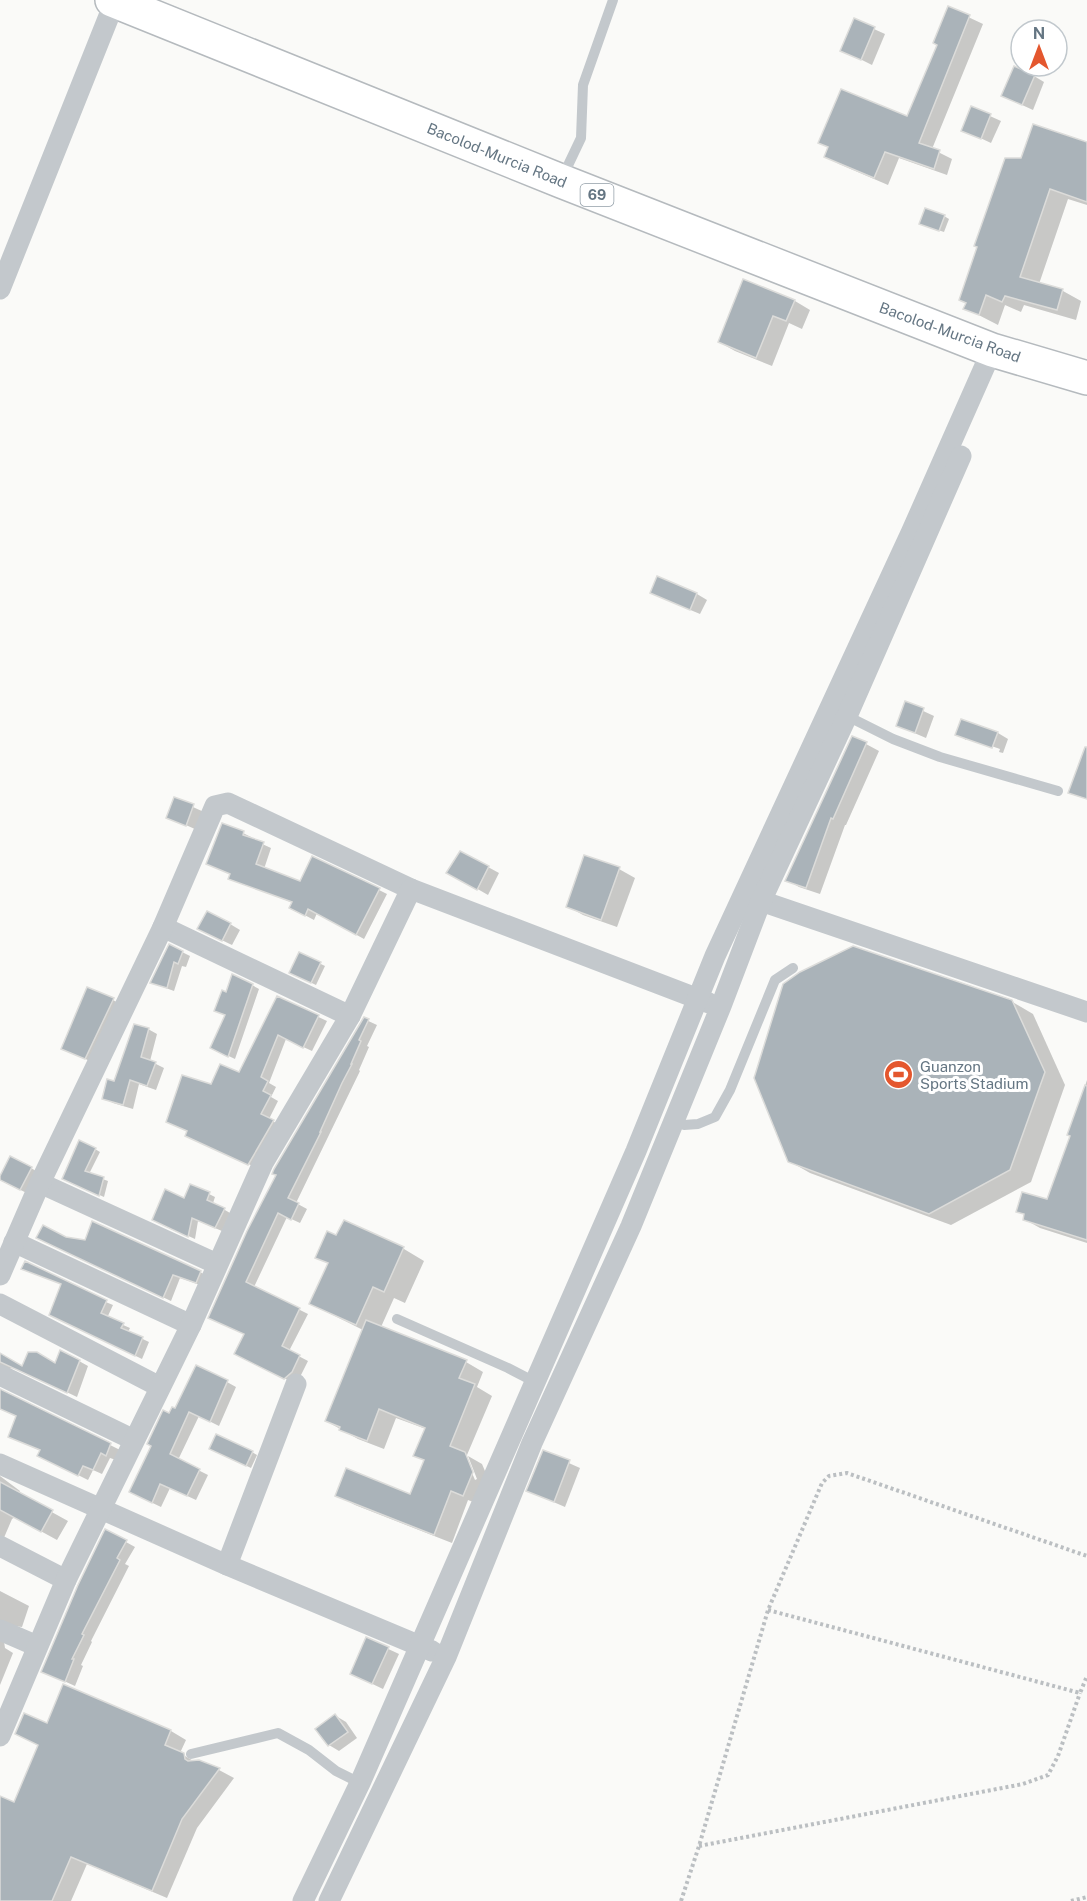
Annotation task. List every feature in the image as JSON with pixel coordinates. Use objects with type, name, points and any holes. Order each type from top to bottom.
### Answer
[{"type":"main road","name":"Bacolod-Murcia Road","points":[[113,1],[561,181],[998,352],[1087,378]]},
{"type":"street","points":[[0,289],[113,1]]},
{"type":"street","points":[[303,1901],[360,1783],[636,1151],[696,999],[947,487],[998,352]]},
{"type":"street","points":[[329,1901],[446,1657],[532,1443],[631,1226],[761,902],[847,716],[849,687]]},
{"type":"street","points":[[0,1275],[40,1183],[163,927],[215,806],[228,803],[411,889],[696,999],[721,1006]]},
{"type":"street","points":[[0,1736],[66,1580],[190,1325],[263,1163],[350,1016],[411,889]]},
{"type":"street","points":[[761,902],[1087,1012]]},
{"type":"street","points":[[163,927],[350,1016]]},
{"type":"street","points":[[40,1183],[218,1264]]},
{"type":"street","points":[[14,1242],[190,1325]]},
{"type":"street","points":[[0,1304],[160,1387]]},
{"type":"street","points":[[0,1375],[134,1440]]},
{"type":"street","points":[[227,1565],[296,1384]]},
{"type":"street","points":[[0,1464],[227,1565],[446,1657]]},
{"type":"street","points":[[0,1546],[66,1580]]},
{"type":"street","points":[[0,1630],[37,1646]]},
{"type":"street","points":[[333,1840],[354,1849]]},
{"type":"lane","points":[[561,181],[581,138],[583,85],[613,0]]},
{"type":"lane","points":[[847,716],[893,740],[940,757],[1058,791]]},
{"type":"lane","points":[[675,1120],[684,1125],[698,1124],[715,1117],[730,1090],[775,980],[793,968]]},
{"type":"lane","points":[[397,1319],[535,1382]]},
{"type":"lane","points":[[190,1754],[278,1733],[309,1750],[336,1771],[360,1783]]},
{"type":"path","points":[[681,1901],[768,1610],[822,1483],[829,1476],[847,1473],[1087,1556]]},
{"type":"path","points":[[768,1610],[1080,1693]]},
{"type":"path","points":[[699,1846],[1023,1784],[1048,1775],[1058,1756],[1087,1676]]},
{"type":"path","points":[[1071,1901],[1087,1897]]},
{"type":"building","points":[[948,6],[970,15],[919,143],[940,150],[934,169],[885,152],[874,178],[824,157],[828,147],[818,143],[841,89],[907,116],[937,45],[933,43]]},
{"type":"building","points":[[854,18],[875,27],[861,60],[840,51]]},
{"type":"building","points":[[1009,78],[1034,78],[1022,105],[1001,96]]},
{"type":"building","points":[[971,106],[991,114],[981,139],[961,131]]},
{"type":"building","points":[[1033,124],[1087,142],[1087,202],[1050,189],[1020,277],[1063,289],[1057,310],[1005,296],[1002,302],[986,295],[979,315],[963,309],[966,303],[959,300],[977,247],[974,246],[1005,158],[1021,158]]},
{"type":"building","points":[[925,208],[945,215],[939,231],[919,224]]},
{"type":"building","points":[[743,279],[795,300],[786,321],[773,316],[756,358],[718,342]]},
{"type":"building","points":[[657,576],[697,593],[690,610],[650,593]]},
{"type":"building","points":[[905,701],[924,708],[915,733],[896,726]]},
{"type":"building","points":[[961,719],[998,732],[992,748],[955,735]]},
{"type":"building","points":[[852,736],[867,742],[833,819],[831,818],[806,888],[785,881]]},
{"type":"building","points":[[1085,747],[1087,747],[1087,799],[1068,793]]},
{"type":"building","points":[[174,797],[194,804],[186,826],[166,818]]},
{"type":"building","points":[[222,823],[244,831],[243,835],[264,842],[256,864],[300,881],[312,856],[380,888],[356,935],[308,909],[305,916],[289,908],[292,902],[228,879],[230,874],[206,864]]},
{"type":"building","points":[[460,851],[489,866],[477,890],[446,873]]},
{"type":"building","points":[[584,855],[620,867],[601,920],[566,907]]},
{"type":"building","points":[[207,911],[231,923],[222,941],[197,929]]},
{"type":"building","points":[[169,944],[183,951],[178,964],[174,962],[167,988],[150,983]]},
{"type":"building","name":"Guanzon Sports Stadium","points":[[853,946],[1012,1000],[1045,1072],[1010,1170],[929,1214],[788,1162],[754,1078],[783,984],[800,972]]},
{"type":"building","points":[[299,952],[321,962],[311,983],[289,973]]},
{"type":"building","points":[[232,974],[253,984],[228,1057],[210,1048],[225,1015],[214,1011],[222,990],[226,992]]},
{"type":"building","points":[[87,987],[114,998],[85,1059],[61,1049]]},
{"type":"building","points":[[277,996],[319,1015],[303,1048],[278,1035],[261,1077],[268,1081],[263,1091],[271,1095],[261,1114],[274,1120],[248,1165],[185,1136],[187,1131],[166,1122],[182,1075],[211,1084],[220,1064],[239,1072]]},
{"type":"building","points":[[364,1017],[369,1019],[359,1040],[361,1041],[352,1064],[288,1198],[299,1203],[291,1220],[278,1213],[246,1282],[300,1308],[282,1346],[300,1355],[292,1372],[284,1379],[234,1354],[244,1334],[208,1318],[247,1231],[276,1175],[272,1174],[274,1169]]},
{"type":"building","points":[[134,1024],[149,1028],[141,1057],[156,1062],[147,1086],[130,1080],[123,1105],[102,1099],[107,1079],[114,1081]]},
{"type":"building","points":[[1085,1085],[1087,1086],[1087,1240],[1023,1220],[1024,1214],[1016,1212],[1022,1192],[1047,1199],[1070,1136],[1067,1135]]},
{"type":"building","points":[[79,1140],[96,1148],[85,1171],[104,1177],[99,1196],[62,1179]]},
{"type":"building","points":[[10,1156],[32,1167],[20,1190],[0,1180]]},
{"type":"building","points":[[190,1184],[210,1192],[207,1200],[225,1208],[215,1228],[192,1218],[188,1237],[152,1220],[165,1189],[184,1198]]},
{"type":"building","points":[[344,1220],[404,1247],[384,1292],[373,1287],[356,1325],[309,1304],[328,1263],[315,1258],[327,1231],[336,1235]]},
{"type":"building","points":[[92,1221],[201,1271],[196,1283],[173,1275],[163,1298],[36,1238],[43,1225],[66,1237],[85,1240]]},
{"type":"building","points":[[25,1261],[107,1300],[101,1313],[124,1323],[121,1328],[143,1337],[135,1356],[49,1315],[61,1284],[21,1269]]},
{"type":"building","points":[[366,1320],[467,1360],[459,1378],[475,1384],[450,1446],[465,1452],[473,1472],[463,1496],[451,1491],[434,1535],[335,1496],[346,1468],[410,1494],[424,1460],[413,1456],[425,1428],[379,1409],[367,1441],[339,1430],[340,1427],[325,1421]]},
{"type":"building","points":[[60,1350],[80,1360],[67,1393],[0,1362],[0,1353],[22,1366],[28,1352],[37,1352],[55,1363]]},
{"type":"building","points":[[196,1365],[228,1380],[210,1422],[189,1412],[170,1454],[200,1469],[187,1496],[160,1484],[152,1503],[129,1492],[151,1446],[147,1444],[163,1410],[169,1413],[172,1407],[175,1408]]},
{"type":"building","points":[[0,1389],[111,1443],[106,1456],[101,1453],[93,1470],[83,1466],[78,1476],[37,1456],[40,1450],[8,1437],[16,1416],[0,1409]]},
{"type":"building","points":[[216,1434],[253,1451],[246,1466],[209,1449]]},
{"type":"building","points":[[543,1450],[570,1460],[554,1502],[526,1491]]},
{"type":"building","points":[[0,1482],[53,1510],[41,1532],[0,1510]]},
{"type":"building","points":[[105,1529],[127,1540],[117,1558],[120,1560],[82,1634],[84,1635],[72,1659],[74,1659],[65,1682],[41,1672]]},
{"type":"building","points":[[366,1637],[389,1647],[372,1684],[350,1674]]},
{"type":"building","points":[[63,1684],[171,1730],[165,1745],[184,1753],[188,1761],[199,1760],[220,1768],[182,1819],[152,1891],[71,1857],[52,1901],[0,1901],[0,1796],[14,1802],[38,1745],[15,1734],[24,1713],[47,1723]]},
{"type":"building","points":[[335,1714],[348,1732],[328,1746],[315,1729]]},
{"type":"place","name":"Guanzon Sports Stadium","points":[[899,1075]]}]
